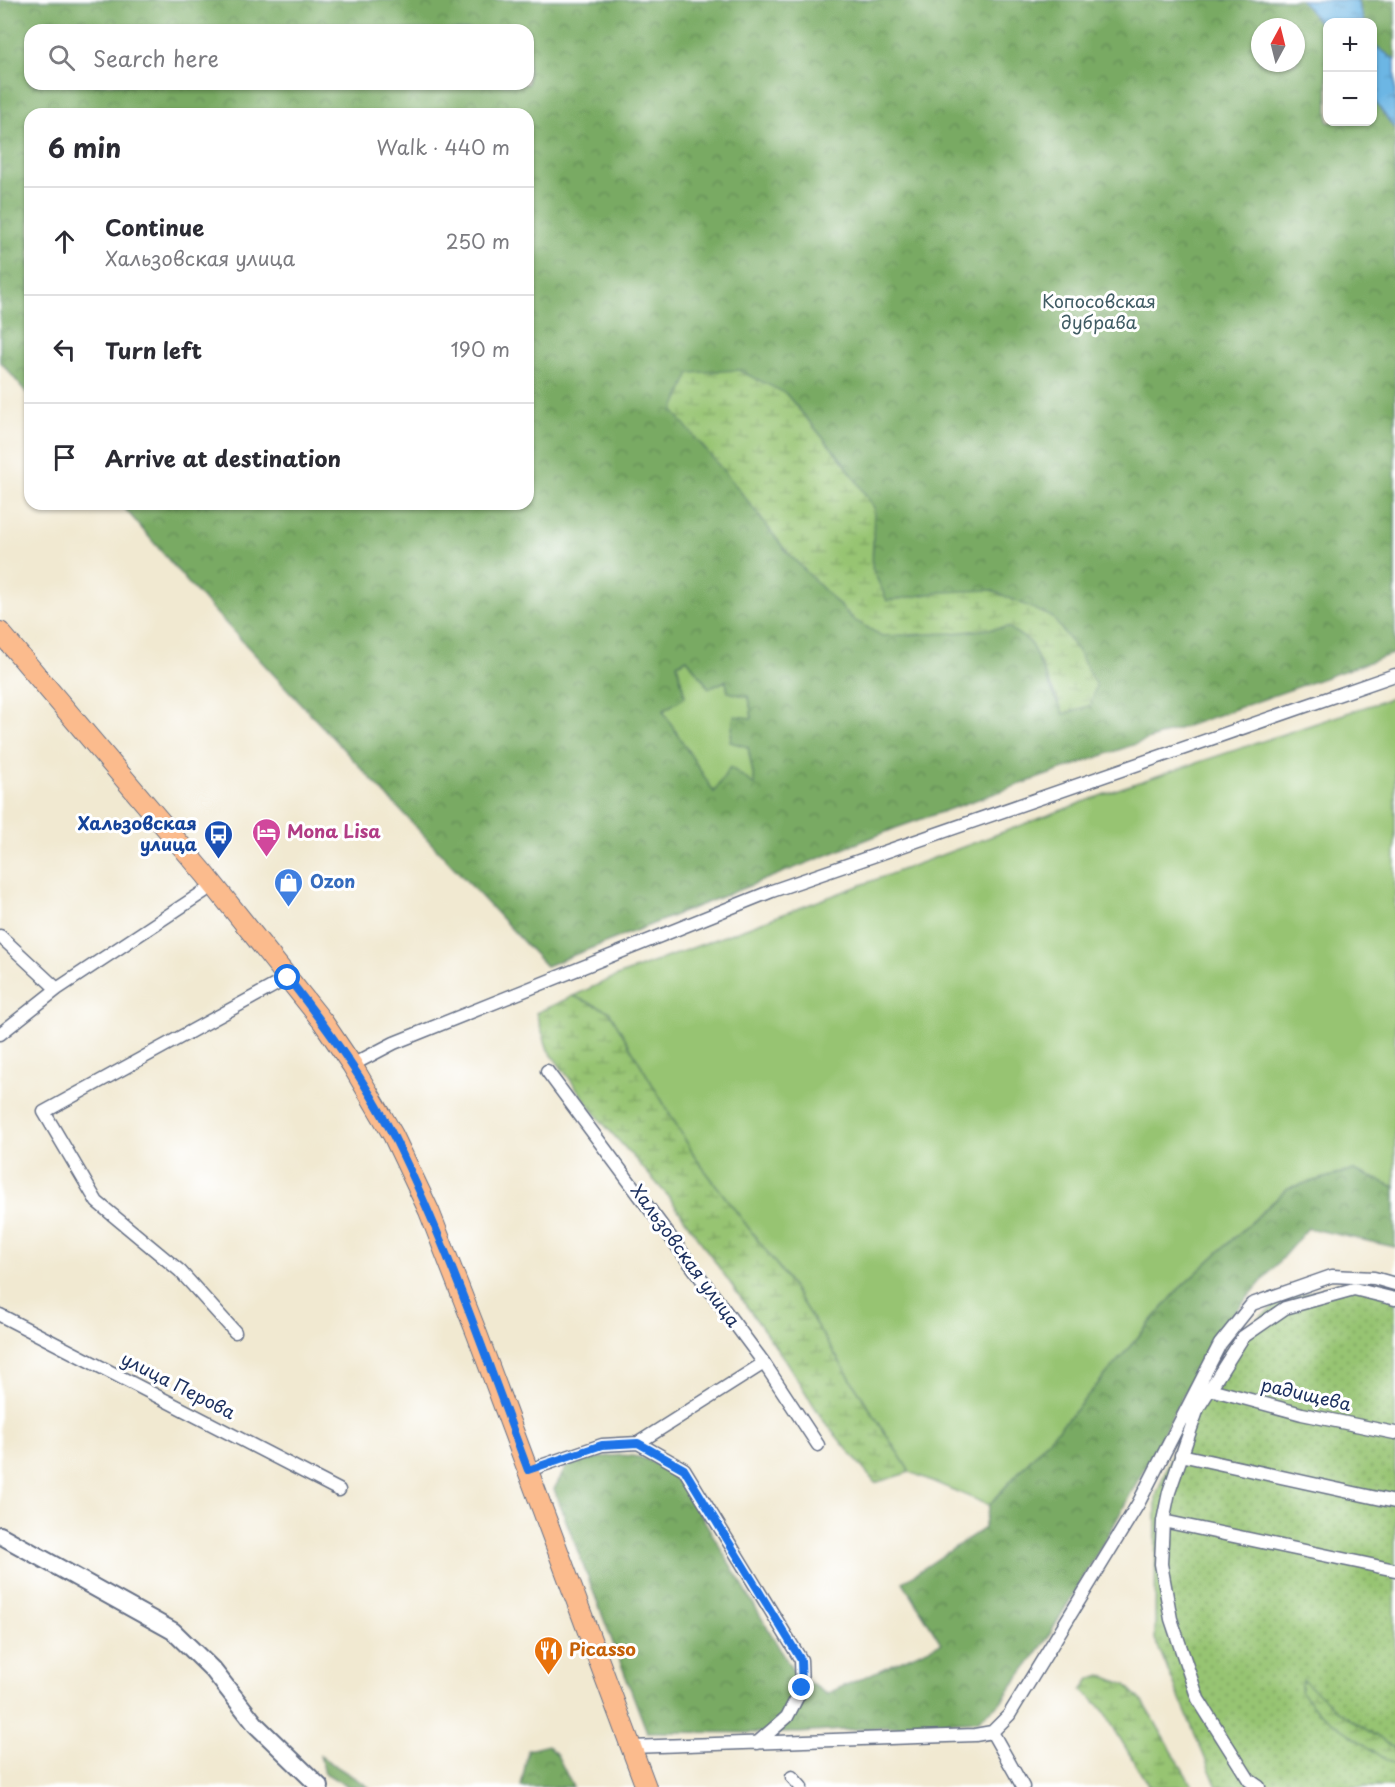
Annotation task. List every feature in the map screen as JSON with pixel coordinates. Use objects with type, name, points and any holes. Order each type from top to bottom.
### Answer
[{"type":"main road","points":[[0,632],[214,885],[288,978],[352,1065],[393,1135],[429,1211],[646,1787]]},
{"type":"street","points":[[352,1065],[394,1043],[772,891],[1395,675]]},
{"type":"street","points":[[0,1034],[57,989],[214,885]]},
{"type":"street","points":[[0,936],[57,989]]},
{"type":"street","points":[[235,1332],[180,1271],[97,1202],[44,1112],[288,978]]},
{"type":"street","name":"Хальзовская улица","points":[[547,1071],[764,1363],[818,1445]]},
{"type":"street","points":[[631,1747],[975,1735],[992,1732],[1009,1715],[1138,1504],[1220,1344],[1252,1304],[1332,1276],[1374,1278],[1395,1284]]},
{"type":"street","points":[[1259,1787],[1249,1780],[1198,1699],[1171,1619],[1161,1564],[1163,1521],[1181,1455],[1198,1408],[1243,1336],[1285,1308],[1354,1289],[1395,1299]]},
{"type":"street","name":"улица Перова","points":[[0,1315],[339,1490]]},
{"type":"street","points":[[528,1470],[602,1445],[638,1443],[764,1363]]},
{"type":"street","name":"радищева","points":[[1210,1389],[1302,1414],[1395,1433]]},
{"type":"street","points":[[638,1443],[684,1469],[801,1660],[802,1688],[787,1717],[757,1743]]},
{"type":"street","points":[[1181,1455],[1395,1502]]},
{"type":"street","points":[[1163,1521],[1395,1570]]},
{"type":"street","points":[[0,1535],[173,1631],[213,1670],[256,1725],[320,1787]]},
{"type":"street","points":[[992,1732],[1023,1787]]},
{"type":"street","points":[[792,1778],[801,1787]]},
{"type":"green space","name":"Копосовская дубрава","points":[[0,0],[1301,0],[1323,28],[1323,126],[1377,126],[1377,104],[1395,129],[1395,653],[896,828],[546,966],[189,584],[126,510],[534,510],[534,108],[24,108],[24,390],[0,361]],"holes":[[[786,394],[845,464],[874,508],[872,568],[887,601],[942,592],[1077,650],[1058,704],[1030,642],[1008,627],[952,633],[854,620],[787,552],[737,487]],[[687,659],[709,688],[726,681],[728,692],[749,697],[752,718],[734,716],[730,742],[748,747],[755,785],[730,767],[714,792],[663,711],[685,697],[677,664]]]},
{"type":"green space","points":[[1357,0],[1395,0],[1395,60],[1377,47],[1377,18],[1363,18]]},
{"type":"green space","points":[[738,370],[785,393],[845,464],[874,508],[872,568],[887,601],[942,592],[991,590],[1052,617],[1077,650],[1096,685],[1091,705],[1064,714],[1030,642],[1008,627],[952,633],[882,636],[854,620],[787,552],[737,487],[673,411],[690,373]]},
{"type":"green space","points":[[687,659],[709,688],[726,681],[728,692],[749,697],[752,719],[748,747],[756,786],[714,793],[662,711],[685,696],[677,664]]},
{"type":"green space","points":[[1395,697],[1395,1187],[1354,1170],[1288,1188],[1179,1289],[1080,1405],[989,1505],[910,1472],[785,1276],[697,1160],[609,1011],[573,996],[617,976],[1121,788]]},
{"type":"green space","points":[[573,996],[609,1011],[697,1160],[785,1276],[910,1472],[875,1483],[823,1420],[785,1360],[669,1197],[601,1121],[548,1050],[536,1013]]},
{"type":"green space","points":[[1354,1170],[1395,1187],[1395,1247],[1308,1228],[1216,1334],[1114,1525],[1047,1639],[1000,1703],[977,1721],[798,1733],[647,1732],[554,1489],[567,1466],[603,1457],[632,1456],[646,1459],[673,1476],[687,1491],[794,1673],[826,1694],[941,1643],[903,1582],[984,1528],[989,1505],[1080,1405],[1179,1289],[1288,1188]]},
{"type":"green space","points":[[1345,1282],[1395,1293],[1395,1748],[1339,1712],[1303,1680],[1301,1692],[1319,1713],[1395,1766],[1395,1787],[1217,1787],[1155,1639],[1156,1496],[1196,1392],[1231,1341],[1279,1302]]},
{"type":"green space","points":[[1101,1675],[1126,1685],[1144,1703],[1193,1787],[1149,1787],[1102,1708],[1082,1690],[1090,1679]]},
{"type":"green space","points":[[1303,1679],[1339,1712],[1395,1748],[1395,1766],[1319,1713],[1301,1693]]},
{"type":"green space","points":[[548,1745],[557,1755],[573,1787],[521,1787],[528,1750]]},
{"type":"green space","points":[[320,1756],[369,1787],[348,1787],[325,1773]]},
{"type":"water","points":[[1301,0],[1357,0],[1363,18],[1323,18],[1323,28]]},
{"type":"water","points":[[1377,47],[1395,60],[1395,129],[1377,104]]},
{"type":"place","name":"Mona Lisa","points":[[266,858]]},
{"type":"place","name":"Хальзовская улица","points":[[218,860]]},
{"type":"place","name":"Ozon","points":[[289,908]]},
{"type":"place","name":"Picasso","points":[[548,1676]]},
{"type":"route","points":[[288,978],[352,1065],[393,1135],[429,1211],[528,1470],[602,1445],[638,1443],[684,1469],[731,1550],[801,1660],[802,1688]]}]
